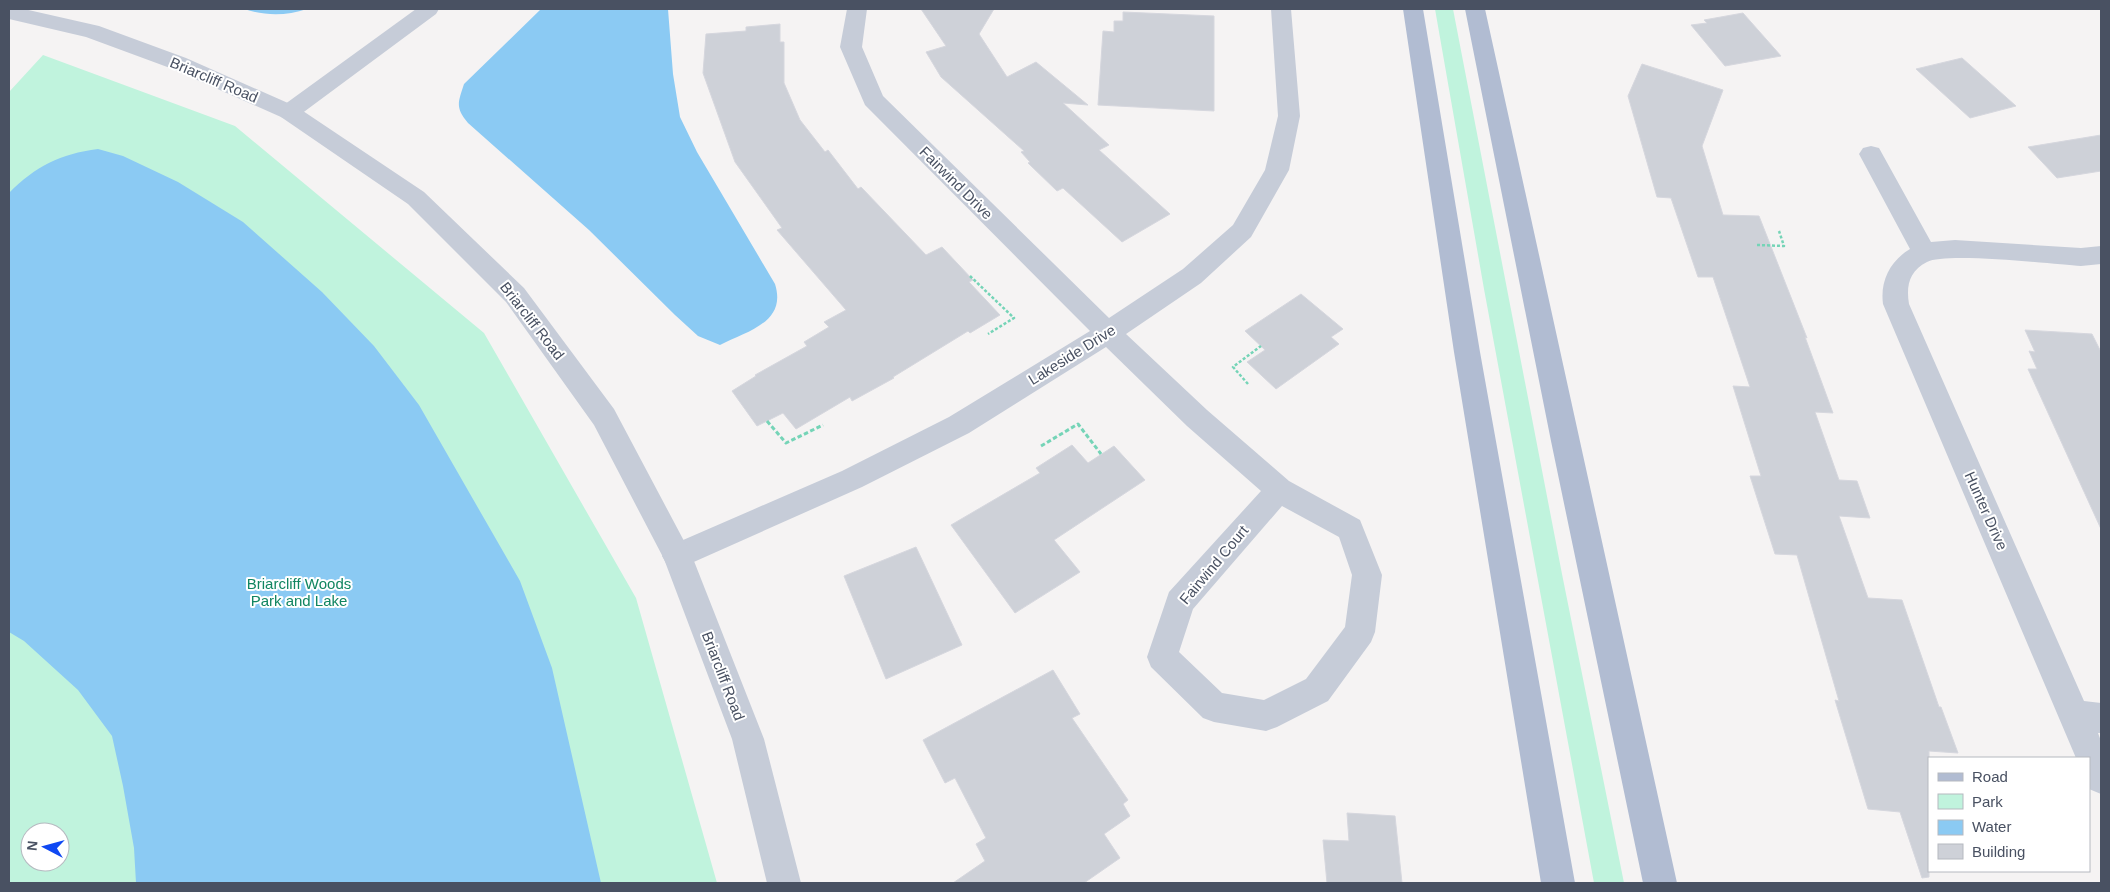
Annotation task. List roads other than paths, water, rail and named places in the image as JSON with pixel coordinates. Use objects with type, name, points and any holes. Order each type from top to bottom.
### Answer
[{"type":"main road","points":[[1413,9],[1467,352],[1558,883]]},
{"type":"main road","points":[[1475,9],[1565,442],[1660,883]]},
{"type":"street","points":[[289,112],[429,9]]},
{"type":"street","name":"Fairwind Drive","points":[[857,9],[852,47],[872,100],[1077,303],[1109,332]]},
{"type":"street","name":"Lakeside Drive","points":[[677,556],[852,478],[959,425],[1109,332],[1192,276],[1242,231],[1277,170],[1289,116],[1281,9]]},
{"type":"street","name":"Briarcliff Road","points":[[9,12],[92,32],[178,64],[289,112],[416,198],[515,295],[604,417],[677,556],[748,739],[784,883]]},
{"type":"street","points":[[1871,154],[1924,252],[1955,249],[2081,257],[2101,255]]},
{"type":"street","name":"Hunter Drive","points":[[1924,252],[1912,260],[1900,274],[1894,289],[1896,304],[2088,717],[2101,778]]},
{"type":"street","name":"Fairwind Court","points":[[1109,332],[1197,418],[1279,490],[1350,529],[1367,575],[1360,632],[1317,690],[1266,716],[1214,707],[1162,657],[1180,602],[1279,490]]},
{"type":"water","points":[[244,9],[307,9],[276,14]]},
{"type":"water","points":[[541,9],[668,9],[673,74],[680,117],[697,152],[775,284],[777,297],[775,308],[762,324],[720,345],[698,336],[589,230],[464,118],[459,105],[464,84]]},
{"type":"water","name":"Briarcliff Woods Park and Lake","points":[[98,149],[123,156],[178,182],[243,222],[322,292],[374,346],[419,405],[520,581],[552,668],[601,883],[136,883],[134,848],[112,736],[78,690],[24,641],[9,632],[9,193],[29,175],[49,163],[72,154]]}]
